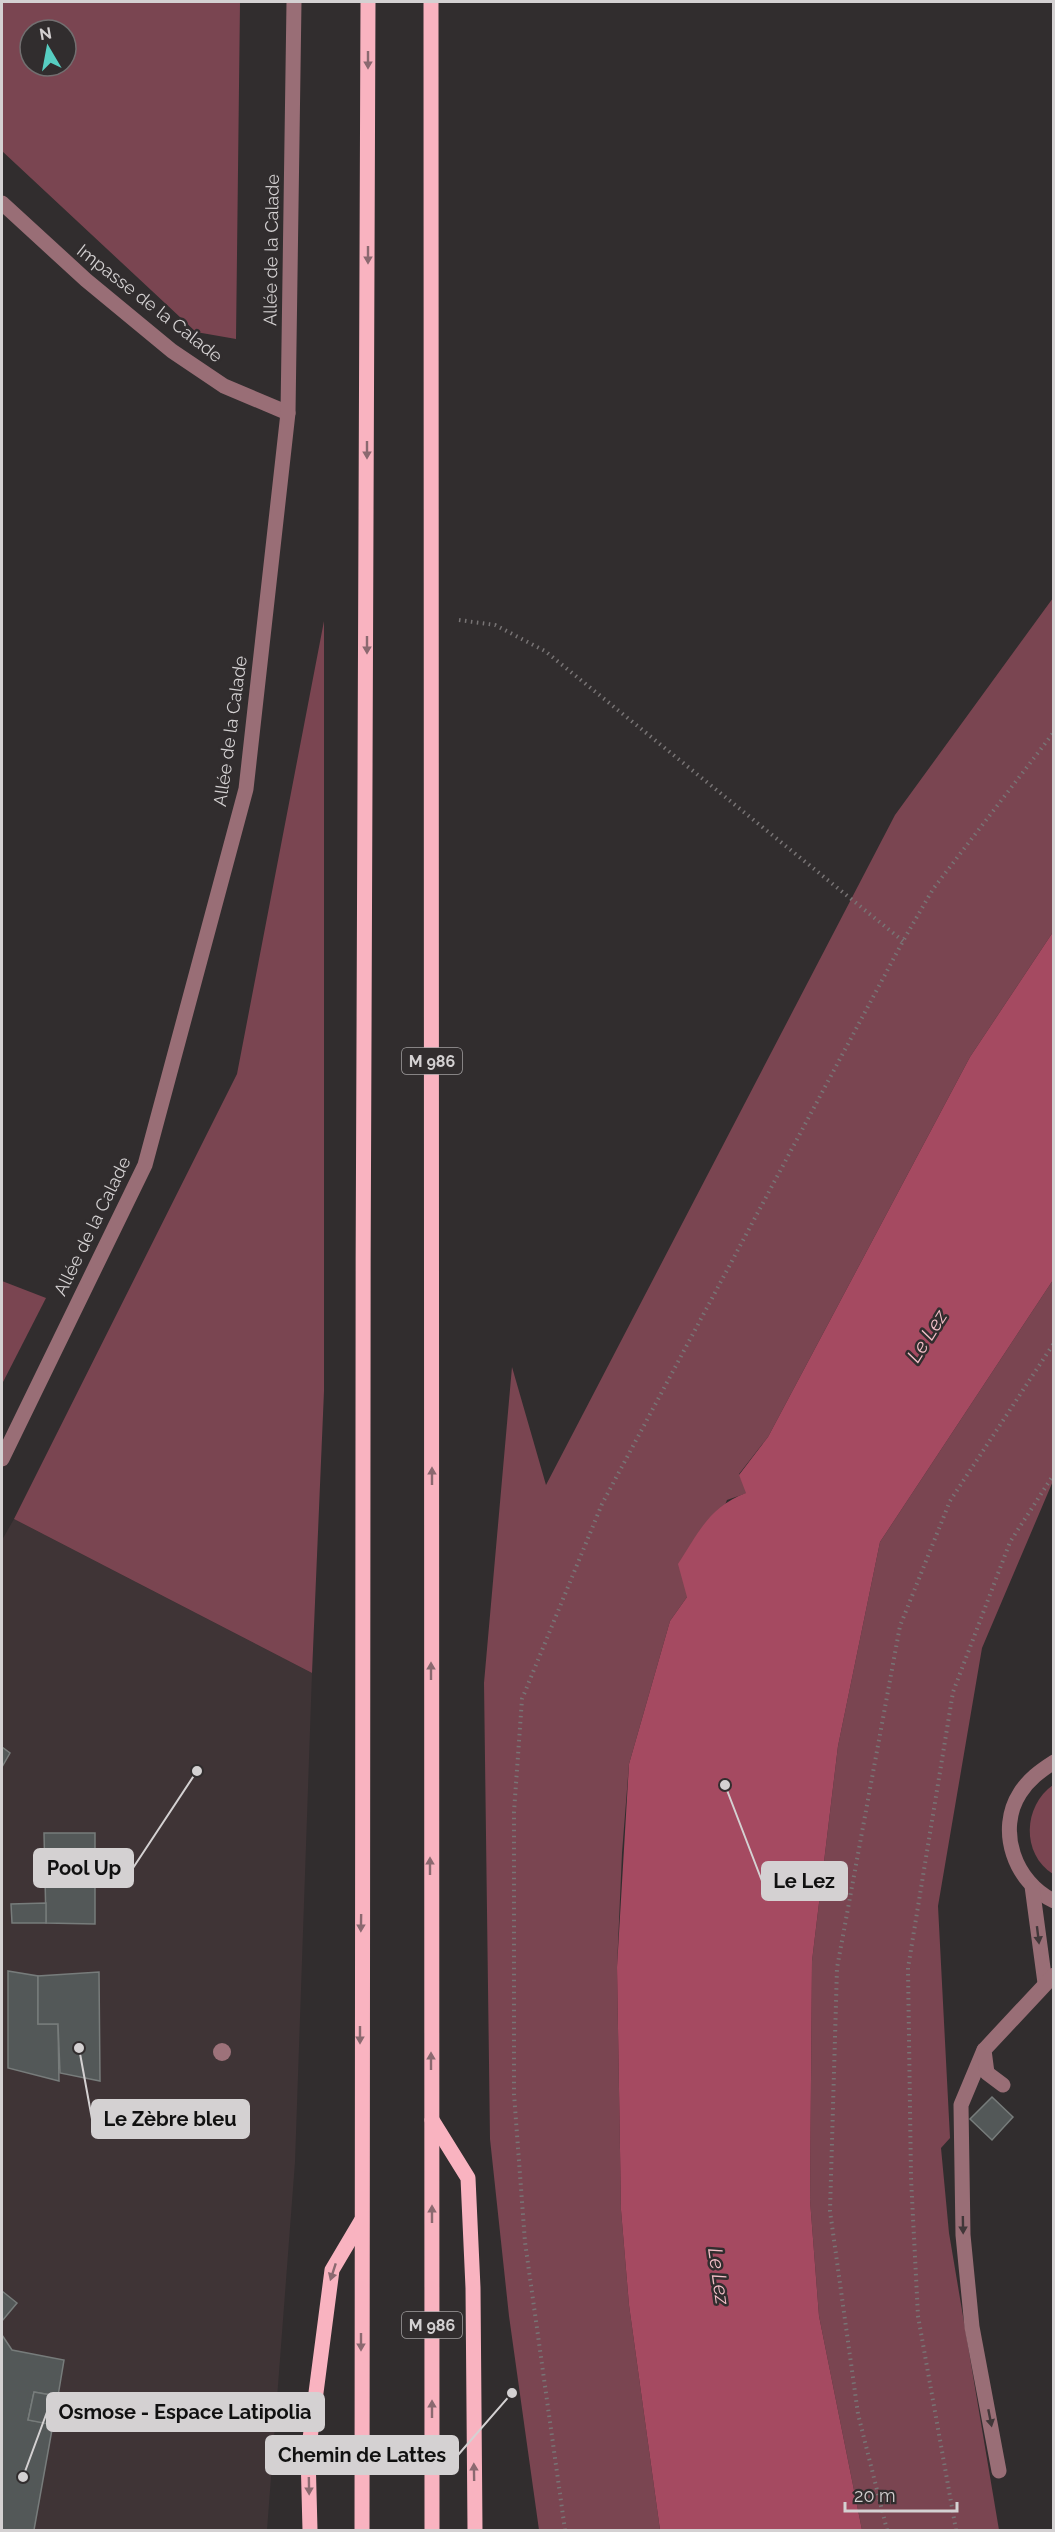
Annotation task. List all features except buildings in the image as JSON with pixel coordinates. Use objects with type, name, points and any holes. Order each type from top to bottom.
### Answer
[{"type":"main road","points":[[362,2530],[368,2]]},
{"type":"main road","name":"M 986","points":[[431,2],[432,2530]]},
{"type":"main road","name":"M 986","points":[[432,2120],[468,2178],[473,2288],[475,2530]]},
{"type":"main road","points":[[310,2530],[309,2454],[332,2270],[361,2221]]},
{"type":"street","name":"Allée de la Calade","points":[[2,1459],[148,1154],[246,789],[288,413],[294,2]]},
{"type":"street","name":"Impasse de la Calade","points":[[2,203],[86,280],[172,351],[224,386],[288,413]]},
{"type":"street","points":[[1053,1762],[1033,1776],[1018,1795],[1010,1818],[1010,1843],[1018,1866],[1032,1886],[1053,1901]]},
{"type":"street","points":[[999,2471],[972,2327],[963,2235],[961,2105],[984,2050],[1049,1979],[1032,1886]]},
{"type":"street","points":[[984,2050],[987,2073],[1003,2085]]},
{"type":"path","points":[[431,616],[495,625],[545,651],[903,941]]},
{"type":"path","points":[[565,2530],[525,2242],[514,2094],[514,1812],[522,1698],[602,1504],[903,941],[933,889],[1053,732]]},
{"type":"path","points":[[887,2530],[858,2414],[830,2211],[837,1968],[900,1626],[951,1501],[1053,1343]]},
{"type":"path","points":[[956,2530],[918,2316],[911,2178],[908,1968],[953,1692],[1010,1542],[1053,1474]]},
{"type":"shaded area","points":[[2,2],[240,2],[236,339],[196,332],[2,151]]},
{"type":"shaded area","points":[[1053,598],[1053,932],[970,1057],[768,1437],[739,1474],[747,1493],[727,1500],[687,1597],[670,1621],[629,1764],[617,1967],[621,2210],[629,2305],[660,2530],[539,2530],[509,2316],[490,2139],[484,1683],[512,1367],[546,1485],[895,815]]},
{"type":"shaded area","points":[[324,621],[324,1391],[312,1673],[14,1519],[237,1074]]},
{"type":"shaded area","points":[[1053,1280],[1053,1481],[982,1648],[938,1906],[950,2138],[941,2148],[949,2233],[999,2530],[862,2530],[819,2316],[810,2200],[812,1961],[838,1746],[880,1542]]},
{"type":"shaded area","points":[[2,1281],[46,1298],[2,1384]]},
{"type":"shaded area","points":[[14,1519],[312,1673],[295,2162],[267,2530],[2,2530],[2,1540]]},
{"type":"shaded area","points":[[1053,1785],[1053,1874],[1035,1855],[1030,1830],[1031,1817],[1036,1805]]},
{"type":"water","points":[[1053,932],[1053,1280],[880,1542],[838,1746],[812,1961],[810,2200],[819,2316],[862,2530],[660,2530],[629,2305],[621,2210],[617,1967],[629,1764],[670,1621],[687,1597],[678,1564],[699,1531],[714,1513],[733,1499],[746,1493],[739,1475],[768,1437],[970,1057]]},
{"type":"place","name":"Pool Up","points":[[197,1771]]},
{"type":"place","name":"Le Lez","points":[[725,1785]]},
{"type":"place","name":"Le Zèbre bleu","points":[[79,2048]]},
{"type":"place","name":"Chemin de Lattes","points":[[512,2393]]},
{"type":"place","name":"Osmose - Espace Latipolia","points":[[23,2477]]}]
